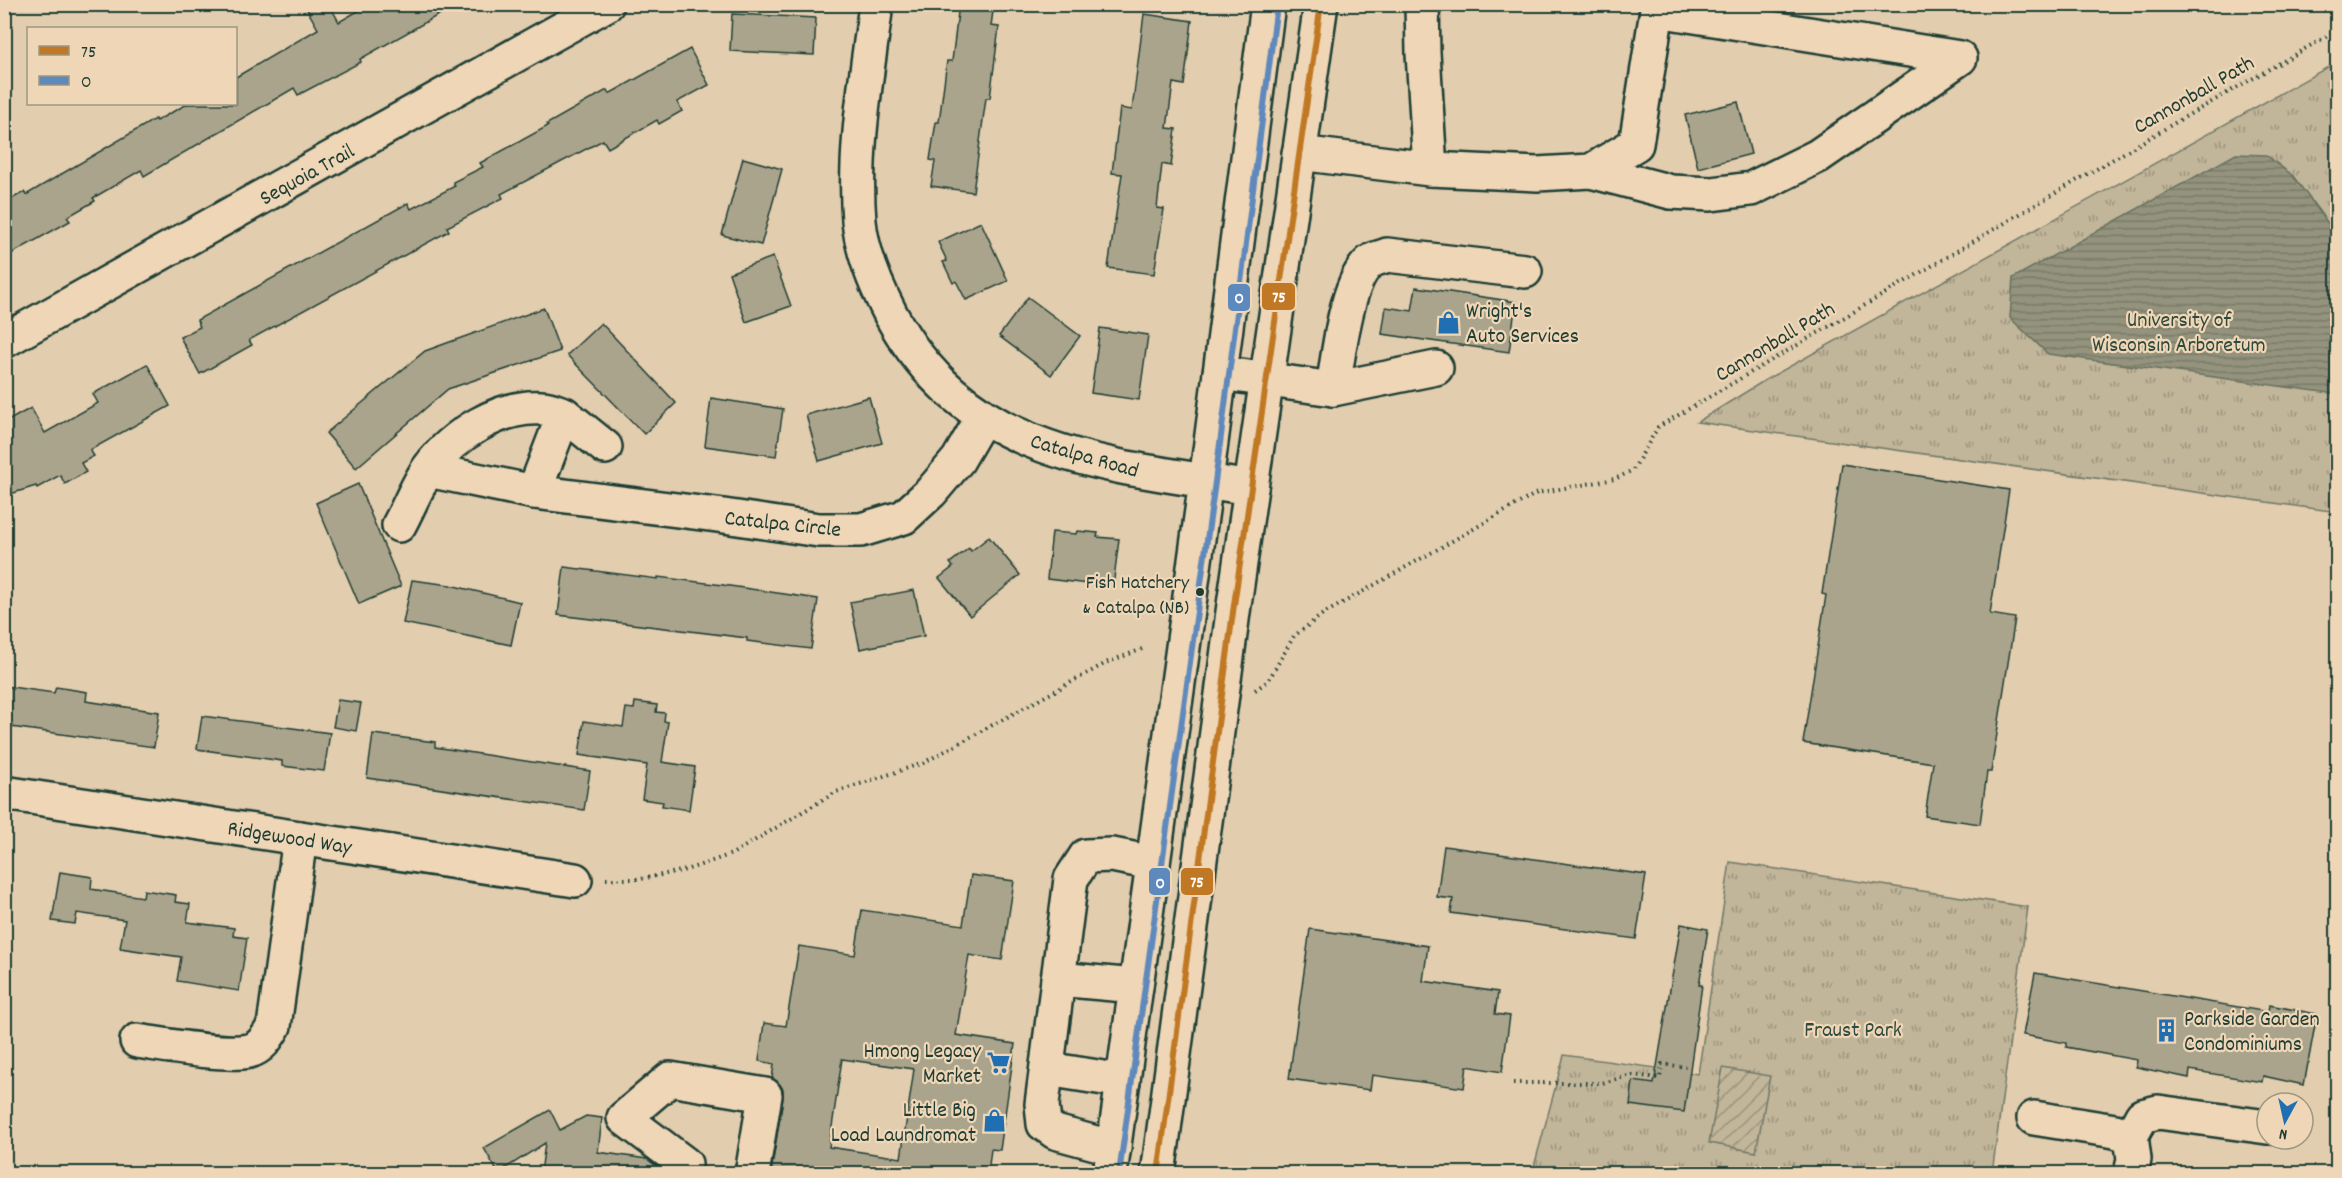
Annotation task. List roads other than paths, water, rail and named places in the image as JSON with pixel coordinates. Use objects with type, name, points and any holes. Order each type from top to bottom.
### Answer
[{"type":"street","name":"Sequoia Trail","points":[[4,341],[607,4]]},
{"type":"street","name":"Catalpa Road","points":[[876,4],[858,157],[859,223],[875,285],[906,343],[948,391],[983,417],[1039,445],[1093,461],[1162,475],[1251,488]]},
{"type":"street","points":[[1153,863],[1112,855],[1086,856],[1071,879],[1042,1104],[1044,1124],[1112,1161],[1206,481],[1268,4]]},
{"type":"street","points":[[1158,1173],[1266,380],[1321,4]]},
{"type":"street","points":[[1422,4],[1430,169]]},
{"type":"street","points":[[1299,153],[1430,169],[1537,174],[1591,171],[1671,192],[1711,194],[1751,189],[1818,156],[1960,58],[1658,7],[1636,144],[1591,171]]},
{"type":"street","points":[[1333,389],[1348,305],[1358,276],[1372,260],[1387,255],[1525,271]]},
{"type":"street","points":[[1220,373],[1333,389],[1436,368]]},
{"type":"street","points":[[399,525],[428,470],[442,453],[471,429],[488,420],[523,409],[544,408],[564,414],[605,447]]},
{"type":"street","points":[[534,492],[564,414]]},
{"type":"street","name":"Catalpa Circle","points":[[428,470],[534,492],[819,530],[861,530],[904,517],[932,492],[958,460],[983,417]]},
{"type":"street","name":"Ridgewood Way","points":[[4,793],[574,880]]},
{"type":"street","points":[[137,1041],[222,1051],[250,1051],[264,1043],[274,1026],[300,838]]},
{"type":"street","points":[[1058,979],[1136,986]]},
{"type":"street","points":[[1047,1069],[1123,1081]]},
{"type":"street","points":[[684,1173],[685,1164],[624,1118],[670,1079],[765,1095],[752,1173]]},
{"type":"street","points":[[2131,1173],[2134,1159],[2131,1137],[2142,1116],[2158,1112],[2255,1125]]},
{"type":"street","points":[[2034,1118],[2115,1131],[2131,1137]]},
{"type":"place","name":"Wright's Auto Services","points":[[1448,322]]},
{"type":"place","name":"Fish Hatchery & Catalpa (NB)","points":[[1200,592]]},
{"type":"place","name":"Parkside Garden Condominiums","points":[[2166,1030]]},
{"type":"place","name":"Hmong Legacy Market","points":[[999,1062]]},
{"type":"place","name":"Little Big Load Laundromat","points":[[994,1121]]},
{"type":"park label","name":"University of Wisconsin Arboretum","points":[[2179,330]]},
{"type":"park label","name":"Fraust Park","points":[[1853,1028]]}]
